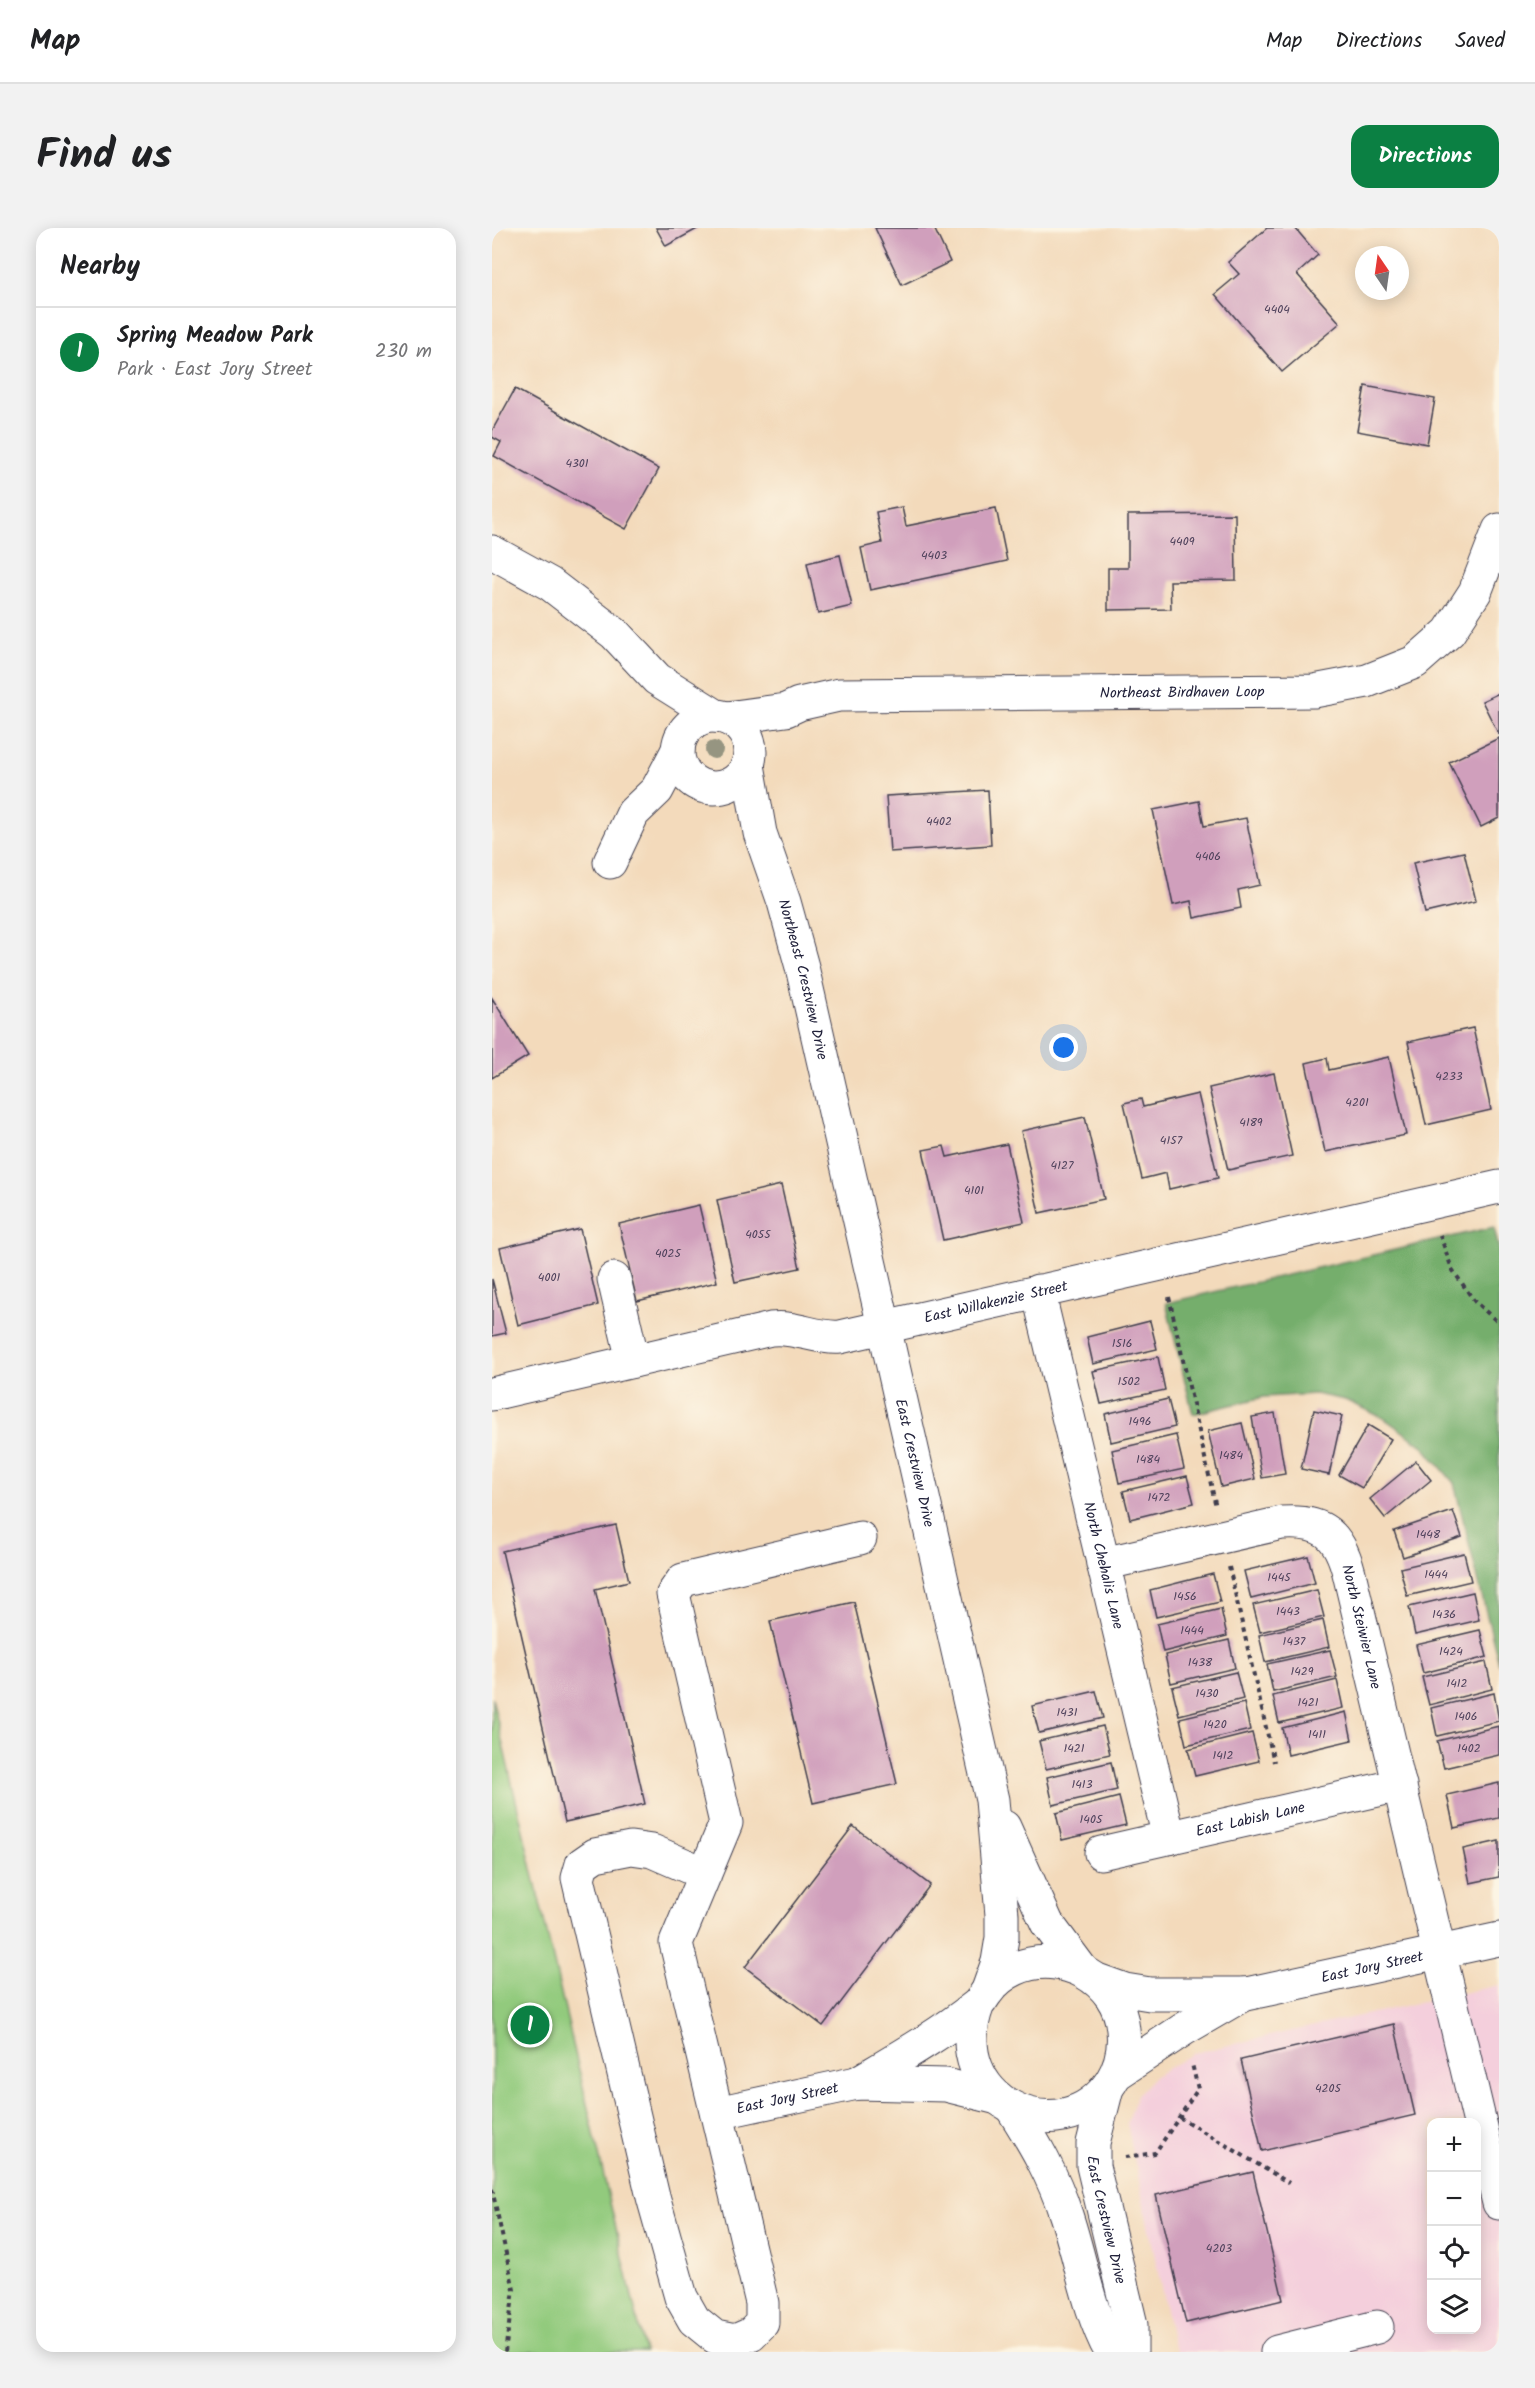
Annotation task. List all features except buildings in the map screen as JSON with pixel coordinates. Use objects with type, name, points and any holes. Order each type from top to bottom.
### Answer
[{"type":"street","name":"Northeast Birdhaven Loop","points":[[722,717],[786,710],[818,699],[870,694],[1314,691],[1367,681],[1415,662],[1449,632],[1475,592],[1499,530]]},
{"type":"street","points":[[492,552],[550,584],[615,634],[657,679],[745,732],[749,742],[749,759]]},
{"type":"street","points":[[657,679],[679,744],[684,771],[691,780],[707,787]]},
{"type":"street","points":[[657,790],[707,787],[734,782],[742,775],[749,759],[786,710]]},
{"type":"street","points":[[610,862],[633,813],[657,790],[679,744],[694,722],[722,717]]},
{"type":"street","name":"Northeast Crestview Drive","points":[[749,759],[760,833],[784,903],[802,967],[838,1127]]},
{"type":"street","name":"Northeast Crestview Drive","points":[[707,787],[760,833]]},
{"type":"street","name":"East Crestview Drive","points":[[838,1127],[992,1800],[1002,1927],[998,1962],[983,1997]]},
{"type":"street","name":"East Willakenzie Street","points":[[492,1394],[771,1329],[795,1329],[829,1338],[1499,1187]]},
{"type":"street","points":[[614,1279],[633,1361]]},
{"type":"street","name":"North Chehalis Lane","points":[[1038,1292],[1169,1838]]},
{"type":"street","name":"North Steiwier Lane","points":[[1103,1564],[1282,1523],[1305,1521],[1323,1529],[1337,1541],[1344,1555],[1441,1952],[1478,2122],[1499,2203]]},
{"type":"street","points":[[705,1874],[652,1851],[631,1848],[595,1855],[582,1864],[578,1878],[653,2197],[681,2298],[694,2320],[701,2326],[715,2337],[735,2341],[751,2334],[762,2323],[762,2303],[676,1943],[705,1874],[726,1823],[673,1594],[683,1580],[860,1538]]},
{"type":"street","name":"East Labish Lane","points":[[1101,1853],[1400,1785]]},
{"type":"street","name":"East Crestview Drive","points":[[992,1800],[1038,1907],[1047,1923],[1089,1975]]},
{"type":"street","name":"East Jory Street","points":[[1089,1975],[1125,1990],[1150,1994],[1246,1994],[1499,1939]]},
{"type":"street","points":[[1048,1962],[1089,1975],[1118,2007],[1123,2023],[1122,2058],[1111,2081],[1094,2100],[1063,2115],[1029,2114],[1005,2103],[977,2072],[971,2055],[972,2021],[983,1997],[1000,1978],[1015,1969],[1031,1964],[1048,1962]]},
{"type":"street","name":"East Jory Street","points":[[1111,2081],[1184,2029],[1246,1994]]},
{"type":"street","name":"East Jory Street","points":[[857,2083],[914,2049],[983,1997]]},
{"type":"street","name":"East Crestview Drive","points":[[1111,2081],[1094,2134],[1093,2166],[1129,2315],[1130,2350]]},
{"type":"street","name":"East Jory Street","points":[[717,2113],[857,2083],[922,2082],[946,2085],[1005,2103]]},
{"type":"street","name":"East Crestview Drive","points":[[1005,2103],[1052,2175],[1077,2248],[1100,2331],[1130,2350]]},
{"type":"street","points":[[1277,2352],[1377,2326]]},
{"type":"path","points":[[1440,1235],[1452,1269],[1475,1302],[1499,1323]]},
{"type":"path","points":[[1169,1297],[1218,1516]]},
{"type":"path","points":[[1229,1566],[1274,1762]]},
{"type":"path","points":[[1122,2157],[1155,2154],[1198,2089],[1191,2058]]},
{"type":"path","points":[[1179,2117],[1289,2183]]},
{"type":"path","points":[[492,2189],[514,2290],[505,2352]]},
{"type":"shaded area","points":[[1499,1985],[1499,2352],[1177,2352],[1172,2339],[1127,2124],[1137,2095],[1155,2076],[1194,2053]]},
{"type":"green space","points":[[1494,1227],[1499,1250],[1499,1664],[1454,1483],[1423,1446],[1385,1419],[1345,1400],[1315,1394],[1264,1397],[1193,1414],[1166,1303]]},
{"type":"green space","points":[[492,1698],[645,2352],[492,2352]]},
{"type":"place","name":"Spring Meadow Park","points":[[530,2025]]}]
